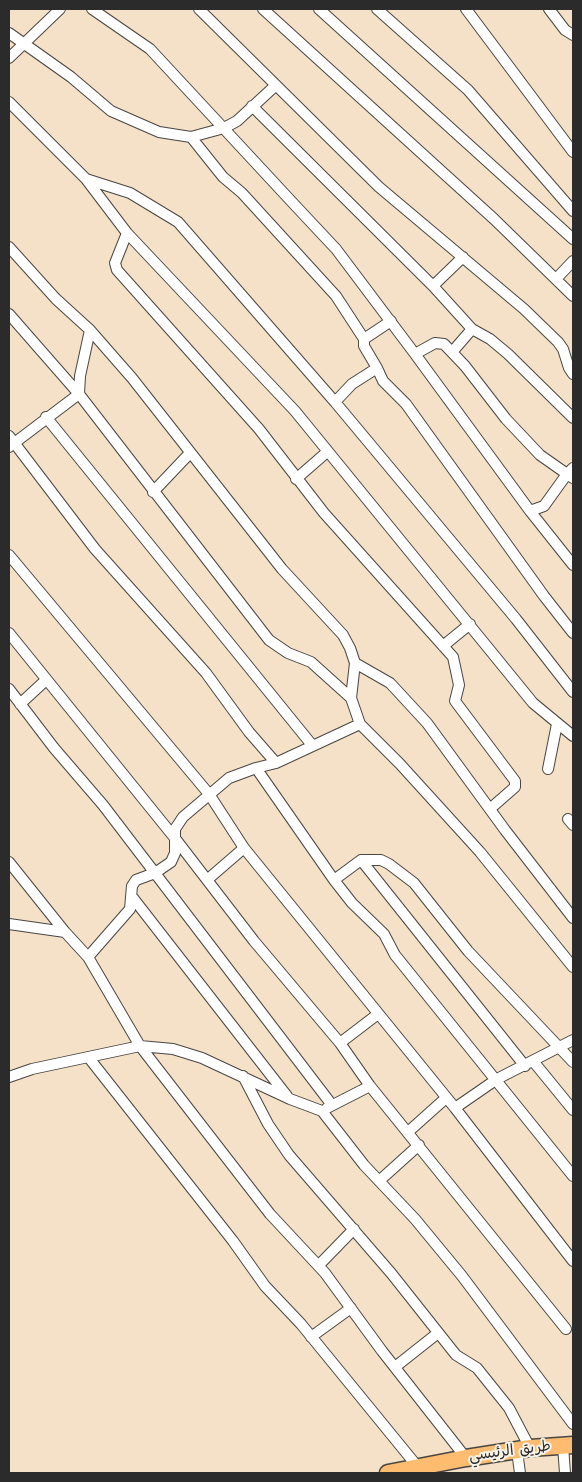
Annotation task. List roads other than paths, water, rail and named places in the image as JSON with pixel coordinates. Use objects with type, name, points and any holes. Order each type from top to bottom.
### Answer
[{"type":"main road","name":"طريق الرئيسي","points":[[388,1473],[466,1458],[524,1449],[568,1445]]},
{"type":"street","points":[[14,51],[60,9]]},
{"type":"street","points":[[92,9],[150,49],[336,249],[530,511],[573,565]]},
{"type":"street","points":[[199,9],[275,86],[325,131],[379,187],[506,292],[558,342],[573,374]]},
{"type":"street","points":[[263,9],[494,218],[573,296]]},
{"type":"street","points":[[319,9],[573,239]]},
{"type":"street","points":[[377,9],[468,90],[573,211]]},
{"type":"street","points":[[466,9],[573,152]]},
{"type":"street","points":[[549,9],[565,30],[573,35]]},
{"type":"street","points":[[9,33],[14,51],[71,77],[111,111],[159,132],[191,137],[224,128],[237,121],[275,86]]},
{"type":"street","points":[[9,102],[86,179],[127,233],[295,411],[533,703],[573,736]]},
{"type":"street","points":[[252,106],[433,286],[472,329],[490,339],[508,354],[573,418]]},
{"type":"street","points":[[191,137],[222,177],[242,193],[336,296],[364,339],[364,346],[383,381],[406,404],[544,596],[573,633]]},
{"type":"street","points":[[86,179],[130,193],[178,222],[335,402],[516,619],[573,692]]},
{"type":"street","points":[[127,233],[115,263],[117,270],[259,429],[296,479],[391,590],[452,657],[459,675],[456,696],[458,706],[514,781],[515,787],[491,808]]},
{"type":"street","points":[[9,247],[56,299],[90,330],[132,378],[282,569],[343,635],[350,648],[354,663],[351,698],[360,724],[416,781],[480,852],[573,967]]},
{"type":"street","points":[[433,286],[463,257]]},
{"type":"street","points":[[556,279],[573,261]]},
{"type":"street","points":[[9,314],[79,394],[153,492],[270,640],[288,653],[311,662],[351,698]]},
{"type":"street","points":[[364,339],[391,321]]},
{"type":"street","points":[[453,351],[472,329]]},
{"type":"street","points":[[79,394],[80,376],[90,330]]},
{"type":"street","points":[[415,354],[439,342],[453,351],[506,420],[540,455],[571,473],[544,506],[530,511]]},
{"type":"street","points":[[335,402],[352,384],[377,368]]},
{"type":"street","points":[[79,394],[11,442],[96,550],[206,673],[249,732],[276,763]]},
{"type":"street","points":[[46,417],[312,745]]},
{"type":"street","points":[[296,479],[327,452]]},
{"type":"street","points":[[153,492],[190,453]]},
{"type":"street","points":[[9,556],[209,794],[244,848],[454,1108],[573,1261]]},
{"type":"street","points":[[442,646],[470,624]]},
{"type":"street","points":[[9,633],[174,837],[290,986],[340,1044],[370,1086],[566,1329]]},
{"type":"street","points":[[354,663],[382,677],[428,723],[573,918]]},
{"type":"street","points":[[20,704],[46,680]]},
{"type":"street","points":[[9,689],[155,873],[332,1105]]},
{"type":"street","points":[[88,957],[130,909],[133,898],[132,886],[136,880],[155,873],[171,862],[175,853],[175,828],[183,817],[209,794],[229,778],[276,763],[360,724]]},
{"type":"street","points":[[548,769],[557,724]]},
{"type":"street","points":[[256,768],[334,880],[352,903],[384,934],[395,955],[573,1176]]},
{"type":"street","points":[[208,880],[244,848]]},
{"type":"street","points":[[334,880],[362,860],[381,860],[414,884],[468,951],[573,1062]]},
{"type":"street","points":[[362,860],[529,1064],[573,1110]]},
{"type":"street","points":[[9,862],[65,932],[88,957],[140,1046],[270,1214],[319,1265],[466,1458]]},
{"type":"street","points":[[133,898],[290,1099]]},
{"type":"street","points":[[9,924],[65,932]]},
{"type":"street","points":[[340,1044],[378,1014]]},
{"type":"street","points":[[454,1108],[496,1079],[529,1064],[573,1040]]},
{"type":"street","points":[[9,1077],[140,1046],[173,1050],[202,1058],[290,1099],[322,1111],[379,1181],[415,1219],[462,1276],[573,1424]]},
{"type":"street","points":[[89,1058],[233,1241],[265,1286],[311,1337],[417,1466]]},
{"type":"street","points":[[243,1076],[268,1124],[289,1155],[354,1229],[456,1355],[478,1368],[509,1408],[524,1449],[520,1473]]},
{"type":"street","points":[[322,1111],[370,1086]]},
{"type":"street","points":[[408,1132],[446,1098]]},
{"type":"street","points":[[379,1181],[419,1145]]},
{"type":"street","points":[[319,1265],[354,1229]]},
{"type":"street","points":[[311,1337],[351,1308]]},
{"type":"street","points":[[395,1367],[438,1333]]},
{"type":"street","points":[[565,1473],[568,1445]]}]
